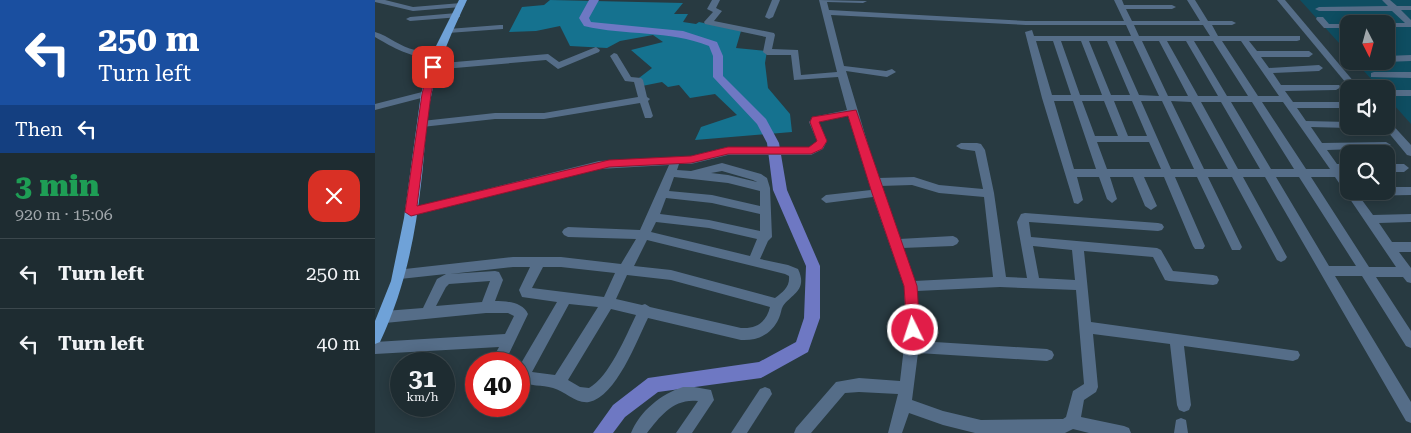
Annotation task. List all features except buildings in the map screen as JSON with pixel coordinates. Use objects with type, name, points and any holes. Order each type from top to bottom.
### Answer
[{"type":"main road","points":[[376,333],[385,317],[401,271],[411,212],[426,94],[433,67],[438,52],[462,4]]},
{"type":"street","points":[[375,0],[413,9],[462,4]]},
{"type":"street","points":[[716,0],[711,9],[718,11],[708,22],[771,35],[767,52],[795,52],[797,78],[840,71],[887,74],[892,72]]},
{"type":"street","points":[[769,17],[776,0]]},
{"type":"street","points":[[1281,0],[1349,80]]},
{"type":"street","points":[[1315,0],[1322,9],[1411,8]]},
{"type":"street","points":[[1355,0],[1364,9]]},
{"type":"street","points":[[1385,0],[1411,25]]},
{"type":"street","points":[[825,4],[863,1]]},
{"type":"street","points":[[410,19],[462,4]]},
{"type":"street","points":[[825,4],[840,71],[852,112],[876,188],[911,286],[912,348],[904,404],[895,433]]},
{"type":"street","points":[[825,4],[1026,23],[1206,22],[1232,24]]},
{"type":"street","points":[[1236,247],[1119,4],[1182,4],[1206,22],[1411,342]]},
{"type":"street","points":[[1320,19],[1327,26],[1340,26]]},
{"type":"street","points":[[1026,23],[1078,200]]},
{"type":"street","points":[[1395,25],[1411,25]]},
{"type":"street","points":[[448,31],[500,27]]},
{"type":"street","points":[[375,34],[384,38],[391,45],[415,54],[438,52]]},
{"type":"street","points":[[375,43],[384,38]]},
{"type":"street","points":[[1031,39],[1297,38]]},
{"type":"street","points":[[1056,39],[1078,98],[1102,174],[1113,199]]},
{"type":"street","points":[[1084,39],[1124,139]]},
{"type":"street","points":[[1109,39],[1199,246]]},
{"type":"street","points":[[1162,39],[1281,257]]},
{"type":"street","points":[[1189,39],[1223,99],[1409,408]]},
{"type":"street","points":[[1244,39],[1340,177]]},
{"type":"street","points":[[433,67],[547,57],[558,66],[596,50]]},
{"type":"street","points":[[1253,54],[1309,54]]},
{"type":"street","points":[[614,56],[628,79],[638,80],[645,98],[648,116]]},
{"type":"street","points":[[1395,58],[1411,58]]},
{"type":"street","points":[[1265,71],[1319,68]]},
{"type":"street","points":[[1374,75],[1411,75]]},
{"type":"street","points":[[1277,88],[1336,87]]},
{"type":"street","points":[[1395,93],[1411,93]]},
{"type":"street","points":[[375,107],[426,94]]},
{"type":"street","points":[[422,124],[495,116],[544,116],[645,98]]},
{"type":"street","points":[[1047,98],[1255,98],[1340,105]]},
{"type":"street","points":[[411,212],[599,165],[691,160],[728,151],[811,151],[821,145],[822,141],[815,122],[816,119],[852,112]]},
{"type":"street","points":[[1303,124],[1340,125]]},
{"type":"street","points":[[1395,133],[1411,152]]},
{"type":"street","points":[[1091,139],[1153,140]]},
{"type":"street","points":[[961,146],[979,148],[989,193],[1000,282]]},
{"type":"street","points":[[1319,147],[1340,146]]},
{"type":"street","points":[[1395,168],[1404,168]]},
{"type":"street","points":[[558,383],[608,303],[623,270],[629,263],[653,217],[673,169],[765,188],[766,237],[753,262]]},
{"type":"street","points":[[1071,173],[1268,174],[1340,170]]},
{"type":"street","points":[[1137,174],[1151,206]]},
{"type":"street","points":[[826,199],[914,181],[919,185],[944,190],[989,193]]},
{"type":"street","points":[[1395,191],[1411,191]]},
{"type":"street","points":[[663,194],[712,199],[765,211]]},
{"type":"street","points":[[1356,200],[1409,275]]},
{"type":"street","points":[[653,217],[709,224],[766,237]]},
{"type":"street","points":[[1034,282],[1023,222],[1025,217],[1157,227]]},
{"type":"street","points":[[1370,219],[1411,218]]},
{"type":"street","points":[[539,262],[525,292],[535,296],[608,303],[752,336],[766,328],[775,312],[777,304],[790,294],[795,286],[794,274],[788,270],[644,235],[568,232]]},
{"type":"street","points":[[895,244],[953,241]]},
{"type":"street","points":[[1028,241],[1157,253],[1169,276],[1213,280]]},
{"type":"street","points":[[1066,427],[1078,396],[1088,392],[1091,387],[1080,285],[1078,246]]},
{"type":"street","points":[[1390,247],[1411,247]]},
{"type":"street","points":[[401,271],[513,262],[561,262],[671,275],[777,304]]},
{"type":"street","points":[[1326,271],[1366,271],[1409,275]]},
{"type":"street","points":[[427,313],[441,284],[447,279],[495,276],[497,280],[486,307]]},
{"type":"street","points":[[911,286],[1000,282],[1080,285]]},
{"type":"street","points":[[566,298],[524,373],[526,378],[558,383],[578,394],[592,395],[599,391],[611,375],[645,310]]},
{"type":"street","points":[[385,317],[486,307],[510,307],[521,312],[503,352]]},
{"type":"street","points":[[1086,327],[1293,354]]},
{"type":"street","points":[[1175,339],[1184,405]]},
{"type":"street","points":[[375,348],[509,340]]},
{"type":"street","points":[[912,348],[1047,356]]},
{"type":"street","points":[[801,433],[841,386],[859,385],[906,388]]},
{"type":"street","points":[[738,433],[765,394]]},
{"type":"street","points":[[638,433],[661,404],[670,398],[706,395],[707,400],[683,433]]},
{"type":"street","points":[[904,404],[943,418],[981,427],[1023,430],[1066,427],[1124,433]]},
{"type":"shaded area","points":[[550,0],[683,3],[674,14],[688,14],[683,22],[696,24],[699,22],[741,31],[736,48],[767,51],[765,63],[768,88],[790,114],[792,132],[695,140],[701,127],[737,115],[715,94],[690,98],[679,85],[668,87],[662,82],[637,87],[635,81],[652,68],[631,50],[663,42],[653,35],[620,41],[607,48],[570,46],[560,26],[536,31],[509,32],[522,7],[544,5]]},
{"type":"shaded area","points":[[1300,0],[1411,0],[1411,124],[1395,106],[1395,80],[1372,80],[1363,70],[1395,70],[1395,15],[1340,15],[1340,44]]},
{"type":"waterway","points":[[594,0],[584,18],[588,24],[619,29],[683,34],[713,44],[718,56],[718,77],[762,122],[773,143],[780,190],[813,266],[812,318],[802,347],[761,370],[654,384],[619,411],[602,433]]},
{"type":"route","points":[[433,67],[426,94],[411,212],[609,163],[691,160],[728,151],[811,151],[819,147],[822,141],[819,128],[815,122],[816,119],[852,112],[877,193],[911,286],[913,330]]}]
